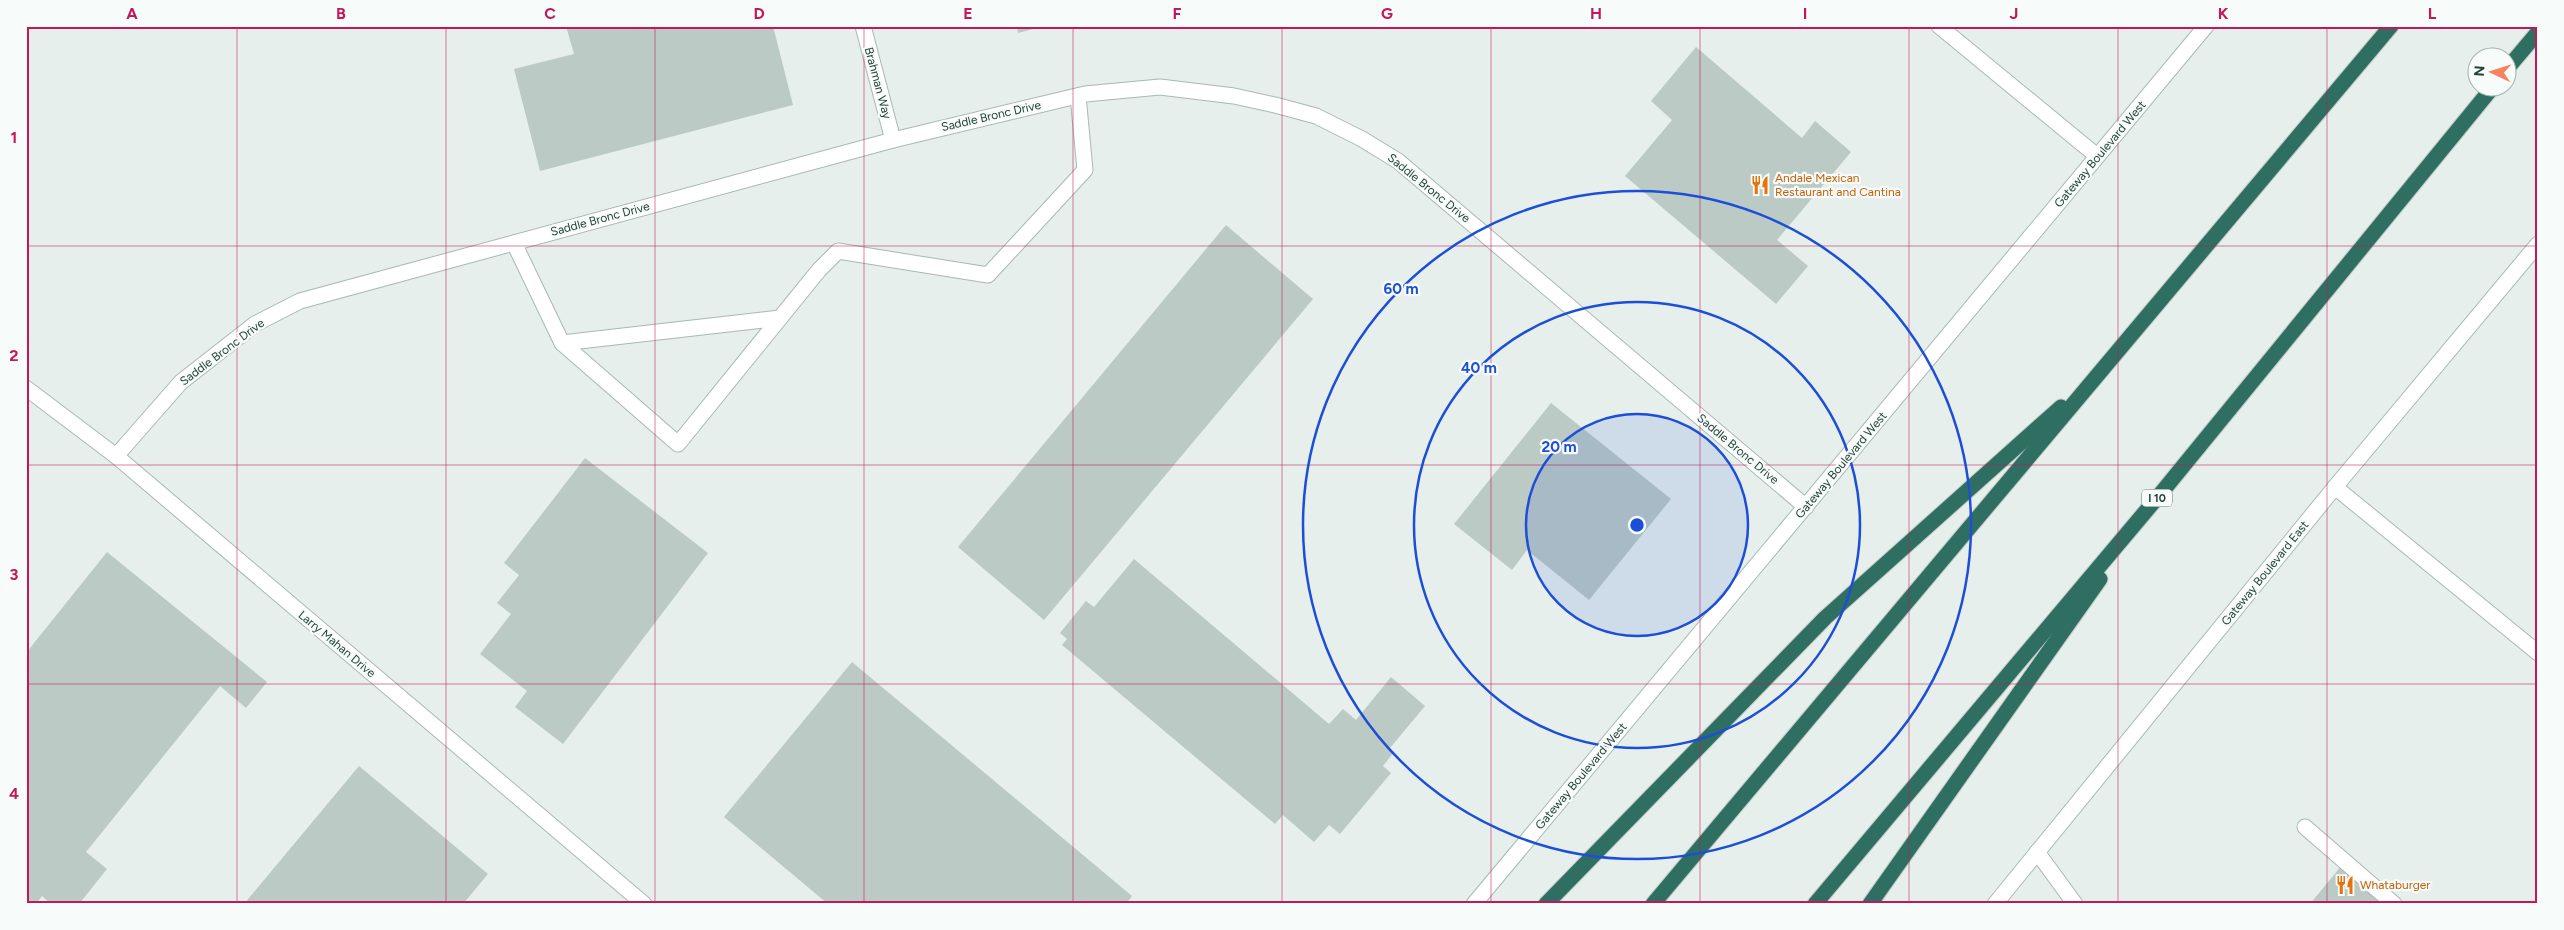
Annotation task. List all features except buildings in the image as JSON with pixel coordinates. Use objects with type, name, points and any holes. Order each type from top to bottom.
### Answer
[{"type":"highway","points":[[1653,904],[2391,26]]},
{"type":"highway","points":[[2516,58],[2538,32]]},
{"type":"highway","name":"I 10","points":[[1815,904],[2162,492],[2484,98]]},
{"type":"highway","points":[[1546,904],[1825,618],[2102,371]]},
{"type":"highway","points":[[1870,904],[2162,492]]},
{"type":"street","name":"Brahman Way","points":[[863,26],[893,140]]},
{"type":"street","points":[[1939,26],[2097,156]]},
{"type":"street","name":"Gateway Boulevard West","points":[[1474,904],[2206,26]]},
{"type":"street","name":"Saddle Bronc Drive","points":[[116,456],[181,382],[255,324],[300,301],[893,140],[1078,96],[1160,87],[1234,96],[1316,116],[1362,139],[1398,161],[1806,507]]},
{"type":"street","points":[[514,243],[562,343],[678,444],[780,318],[838,251],[988,275],[1085,170],[1078,96]]},
{"type":"street","name":"Gateway Boulevard East","points":[[1995,904],[2335,487],[2538,244]]},
{"type":"street","points":[[562,343],[780,318]]},
{"type":"street","name":"Larry Mahan Drive","points":[[26,388],[116,456],[644,904]]},
{"type":"street","points":[[2335,487],[2538,653]]},
{"type":"street","points":[[2305,827],[2394,904]]},
{"type":"street","points":[[2037,852],[2075,904]]},
{"type":"place","name":"Andale Mexican Restaurant and Cantina","points":[[1760,185]]},
{"type":"place","name":"Whataburger","points":[[2345,885]]}]
